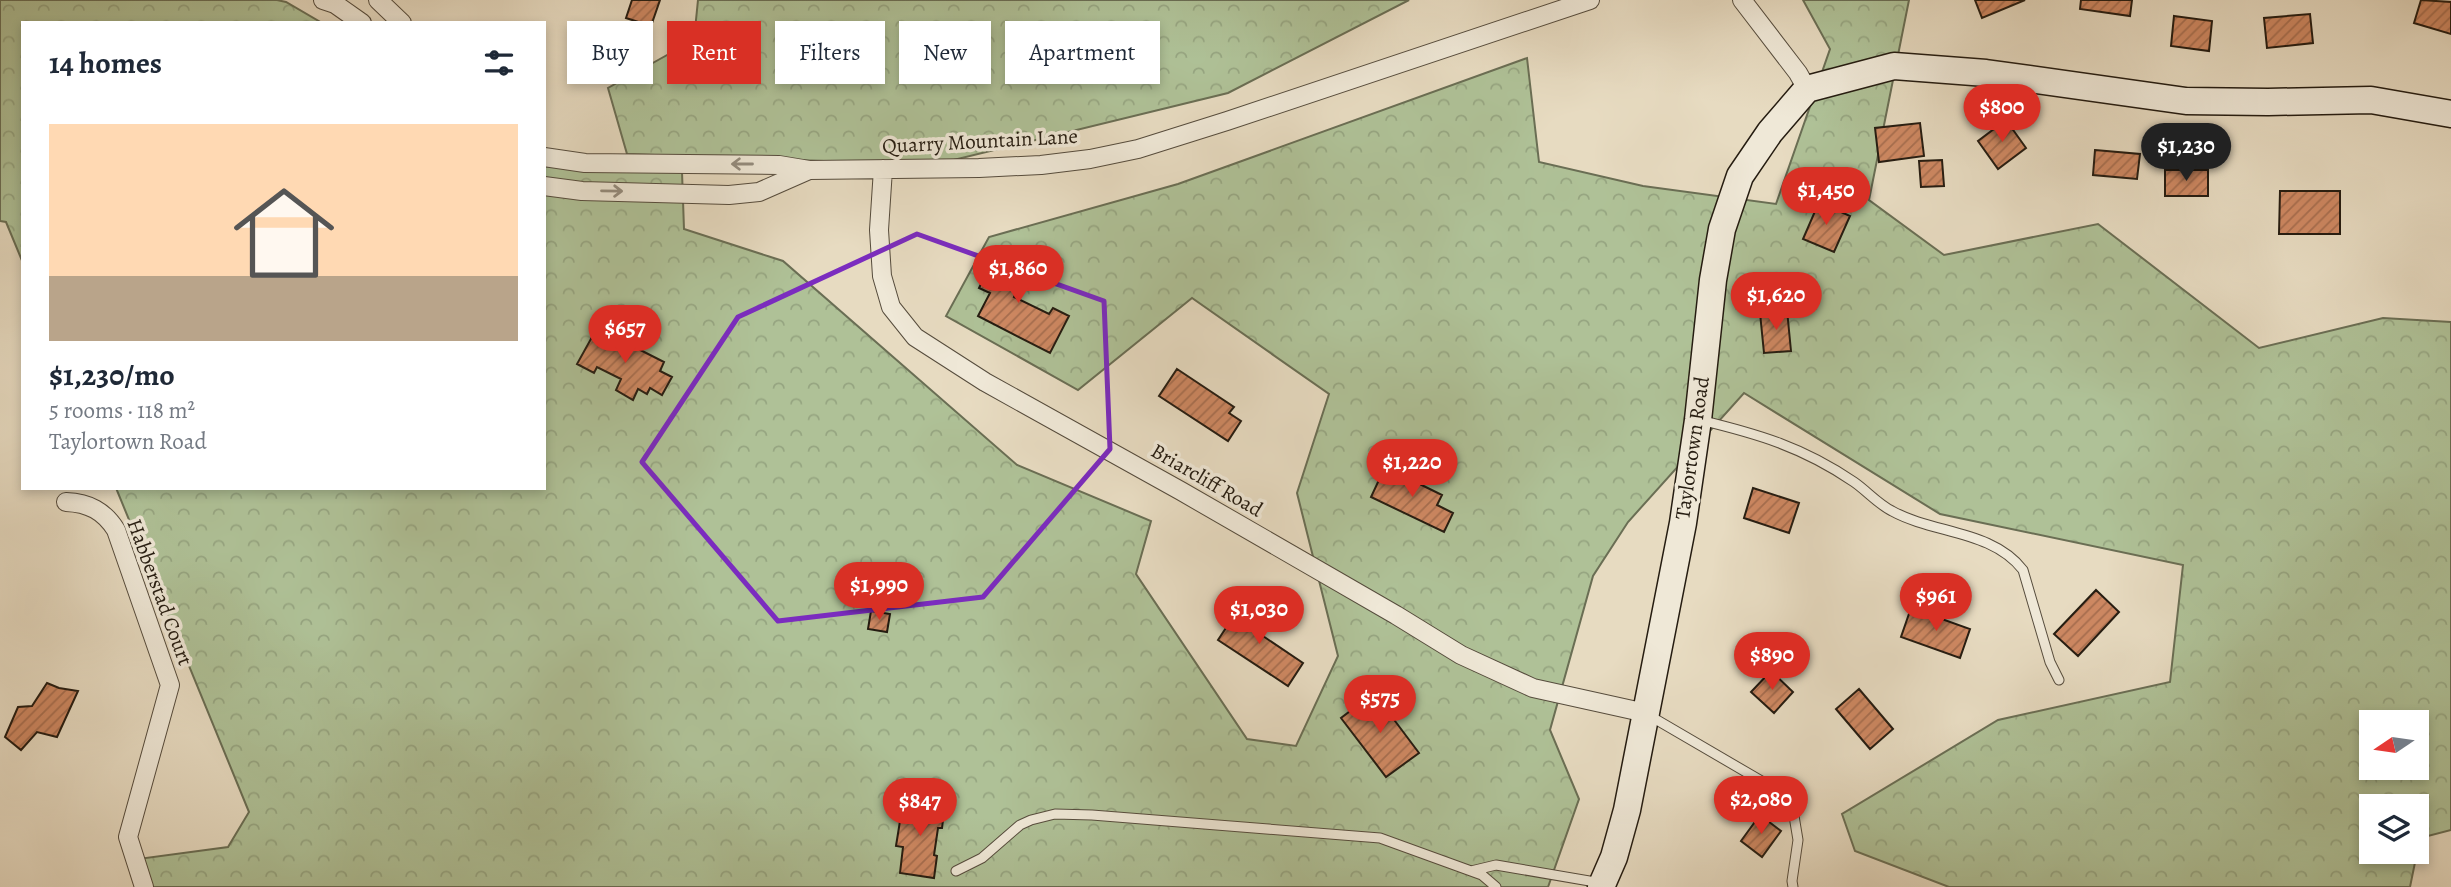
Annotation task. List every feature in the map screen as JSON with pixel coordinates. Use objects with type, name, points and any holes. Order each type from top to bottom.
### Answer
[{"type":"street","points":[[323,0],[335,4],[359,21]]},
{"type":"street","points":[[378,0],[400,21]]},
{"type":"street","name":"Quarry Mountain Lane","points":[[546,157],[570,162],[779,165],[809,170],[1041,165],[1090,159],[1138,149],[1227,121],[1590,0]]},
{"type":"street","points":[[1742,0],[1798,73],[1807,89],[1894,66],[1986,73],[2186,101],[2371,100],[2451,114]]},
{"type":"street","name":"Taylortown Road","points":[[1602,885],[1614,857],[1627,810],[1683,523],[1698,420],[1713,279],[1722,229],[1740,176],[1769,132],[1807,89]]},
{"type":"street","points":[[569,189],[570,162]]},
{"type":"street","name":"Briarcliff Road","points":[[883,169],[879,230],[882,276],[891,307],[915,337],[985,382],[1241,526],[1461,655],[1533,688],[1646,713]]},
{"type":"street","name":"Quarry Mountain Lane","points":[[546,186],[729,195],[759,192],[809,170]]},
{"type":"street","name":"Habberstad Court","points":[[66,502],[96,508],[109,519],[116,530],[170,685],[128,837],[144,887]]},
{"type":"lane","points":[[1698,420],[1786,444],[1853,481],[1892,511],[1980,540],[2014,559],[2023,570],[2050,662],[2059,680]]},
{"type":"lane","points":[[1646,713],[1770,786],[1789,802],[1798,840],[1793,887]]},
{"type":"lane","points":[[956,871],[982,858],[1020,825],[1055,814],[1380,838],[1471,871],[1496,887]]},
{"type":"lane","points":[[1471,871],[1496,865],[1602,885]]},
{"type":"highlighted area","points":[[917,234],[1104,301],[1110,449],[983,597],[778,621],[642,462],[738,317]]},
{"type":"green space","points":[[0,0],[277,0],[286,2],[319,21],[21,21],[21,258],[6,222],[0,221]]},
{"type":"green space","points":[[698,0],[1409,0],[1228,93],[933,165],[627,154],[608,88],[615,84],[653,84],[653,63],[667,55],[667,84],[761,84],[761,21],[696,21]]},
{"type":"green space","points":[[1803,0],[1909,0],[1869,200],[1944,255],[2098,224],[2259,348],[2383,318],[2451,322],[2451,830],[2429,836],[2429,794],[2359,794],[2359,864],[2415,864],[2410,887],[1949,887],[1855,851],[1842,814],[1998,720],[2170,682],[2183,565],[1940,514],[1744,393],[1628,522],[1593,576],[1550,730],[1579,799],[1548,887],[144,887],[138,859],[228,847],[249,812],[117,490],[546,490],[546,166],[682,172],[684,229],[783,261],[1017,465],[1151,521],[1136,574],[1247,739],[1296,746],[1338,656],[1297,493],[1329,394],[1192,298],[1078,390],[946,316],[989,237],[1178,184],[1527,58],[1539,162],[1643,186],[1776,204],[1830,49]]},
{"type":"building","points":[[632,0],[660,0],[653,21],[626,18]]},
{"type":"building","points":[[1975,0],[2025,0],[1982,18]]},
{"type":"building","points":[[2081,0],[2132,0],[2130,16],[2080,9]]},
{"type":"building","points":[[2421,0],[2451,2],[2451,34],[2414,23]]},
{"type":"building","points":[[2310,14],[2313,43],[2267,48],[2264,18]]},
{"type":"building","points":[[2174,16],[2212,21],[2209,51],[2171,46]]},
{"type":"building","points":[[2006,120],[2026,148],[1998,169],[1978,141]]},
{"type":"building","points":[[1920,123],[1924,156],[1879,162],[1875,128]]},
{"type":"building","points":[[2095,150],[2140,154],[2137,179],[2093,175]]},
{"type":"building","points":[[1942,160],[1944,186],[1921,187],[1919,161]]},
{"type":"building","points":[[2165,170],[2208,170],[2208,196],[2165,196]]},
{"type":"building","points":[[2280,191],[2340,191],[2340,234],[2279,234]]},
{"type":"building","points":[[1819,202],[1850,216],[1834,252],[1803,239]]},
{"type":"building","points":[[1011,253],[1031,263],[1014,297],[1049,314],[1053,308],[1069,316],[1050,353],[978,316],[990,293],[979,288],[995,256],[1007,262]]},
{"type":"building","points":[[1787,310],[1791,351],[1764,353],[1760,313]]},
{"type":"building","points":[[597,328],[664,362],[660,371],[672,377],[662,395],[650,388],[647,394],[638,389],[633,400],[616,390],[621,379],[597,367],[594,373],[577,364]]},
{"type":"building","points":[[1177,369],[1234,407],[1229,413],[1241,421],[1228,441],[1159,396]]},
{"type":"building","points":[[1385,467],[1442,495],[1437,505],[1453,513],[1444,532],[1371,497]]},
{"type":"building","points":[[1753,488],[1799,503],[1789,533],[1744,518]]},
{"type":"building","points":[[2096,590],[2119,612],[2078,656],[2054,634]]},
{"type":"building","points":[[1243,602],[1264,615],[1254,630],[1303,663],[1288,686],[1218,640]]},
{"type":"building","points":[[1911,608],[1970,629],[1960,658],[1901,637]]},
{"type":"building","points":[[871,611],[890,614],[887,632],[868,629]]},
{"type":"building","points":[[1771,671],[1793,692],[1774,713],[1751,692]]},
{"type":"building","points":[[47,683],[78,691],[57,737],[37,732],[21,750],[5,737],[18,707],[32,706]]},
{"type":"building","points":[[1859,689],[1893,729],[1870,749],[1836,709]]},
{"type":"building","points":[[1374,693],[1419,753],[1386,777],[1341,718]]},
{"type":"building","points":[[912,799],[945,804],[942,828],[938,828],[934,878],[900,873],[903,847],[896,846],[900,821],[904,822],[906,810],[910,811]]},
{"type":"building","points":[[1760,815],[1781,831],[1762,857],[1741,841]]}]
